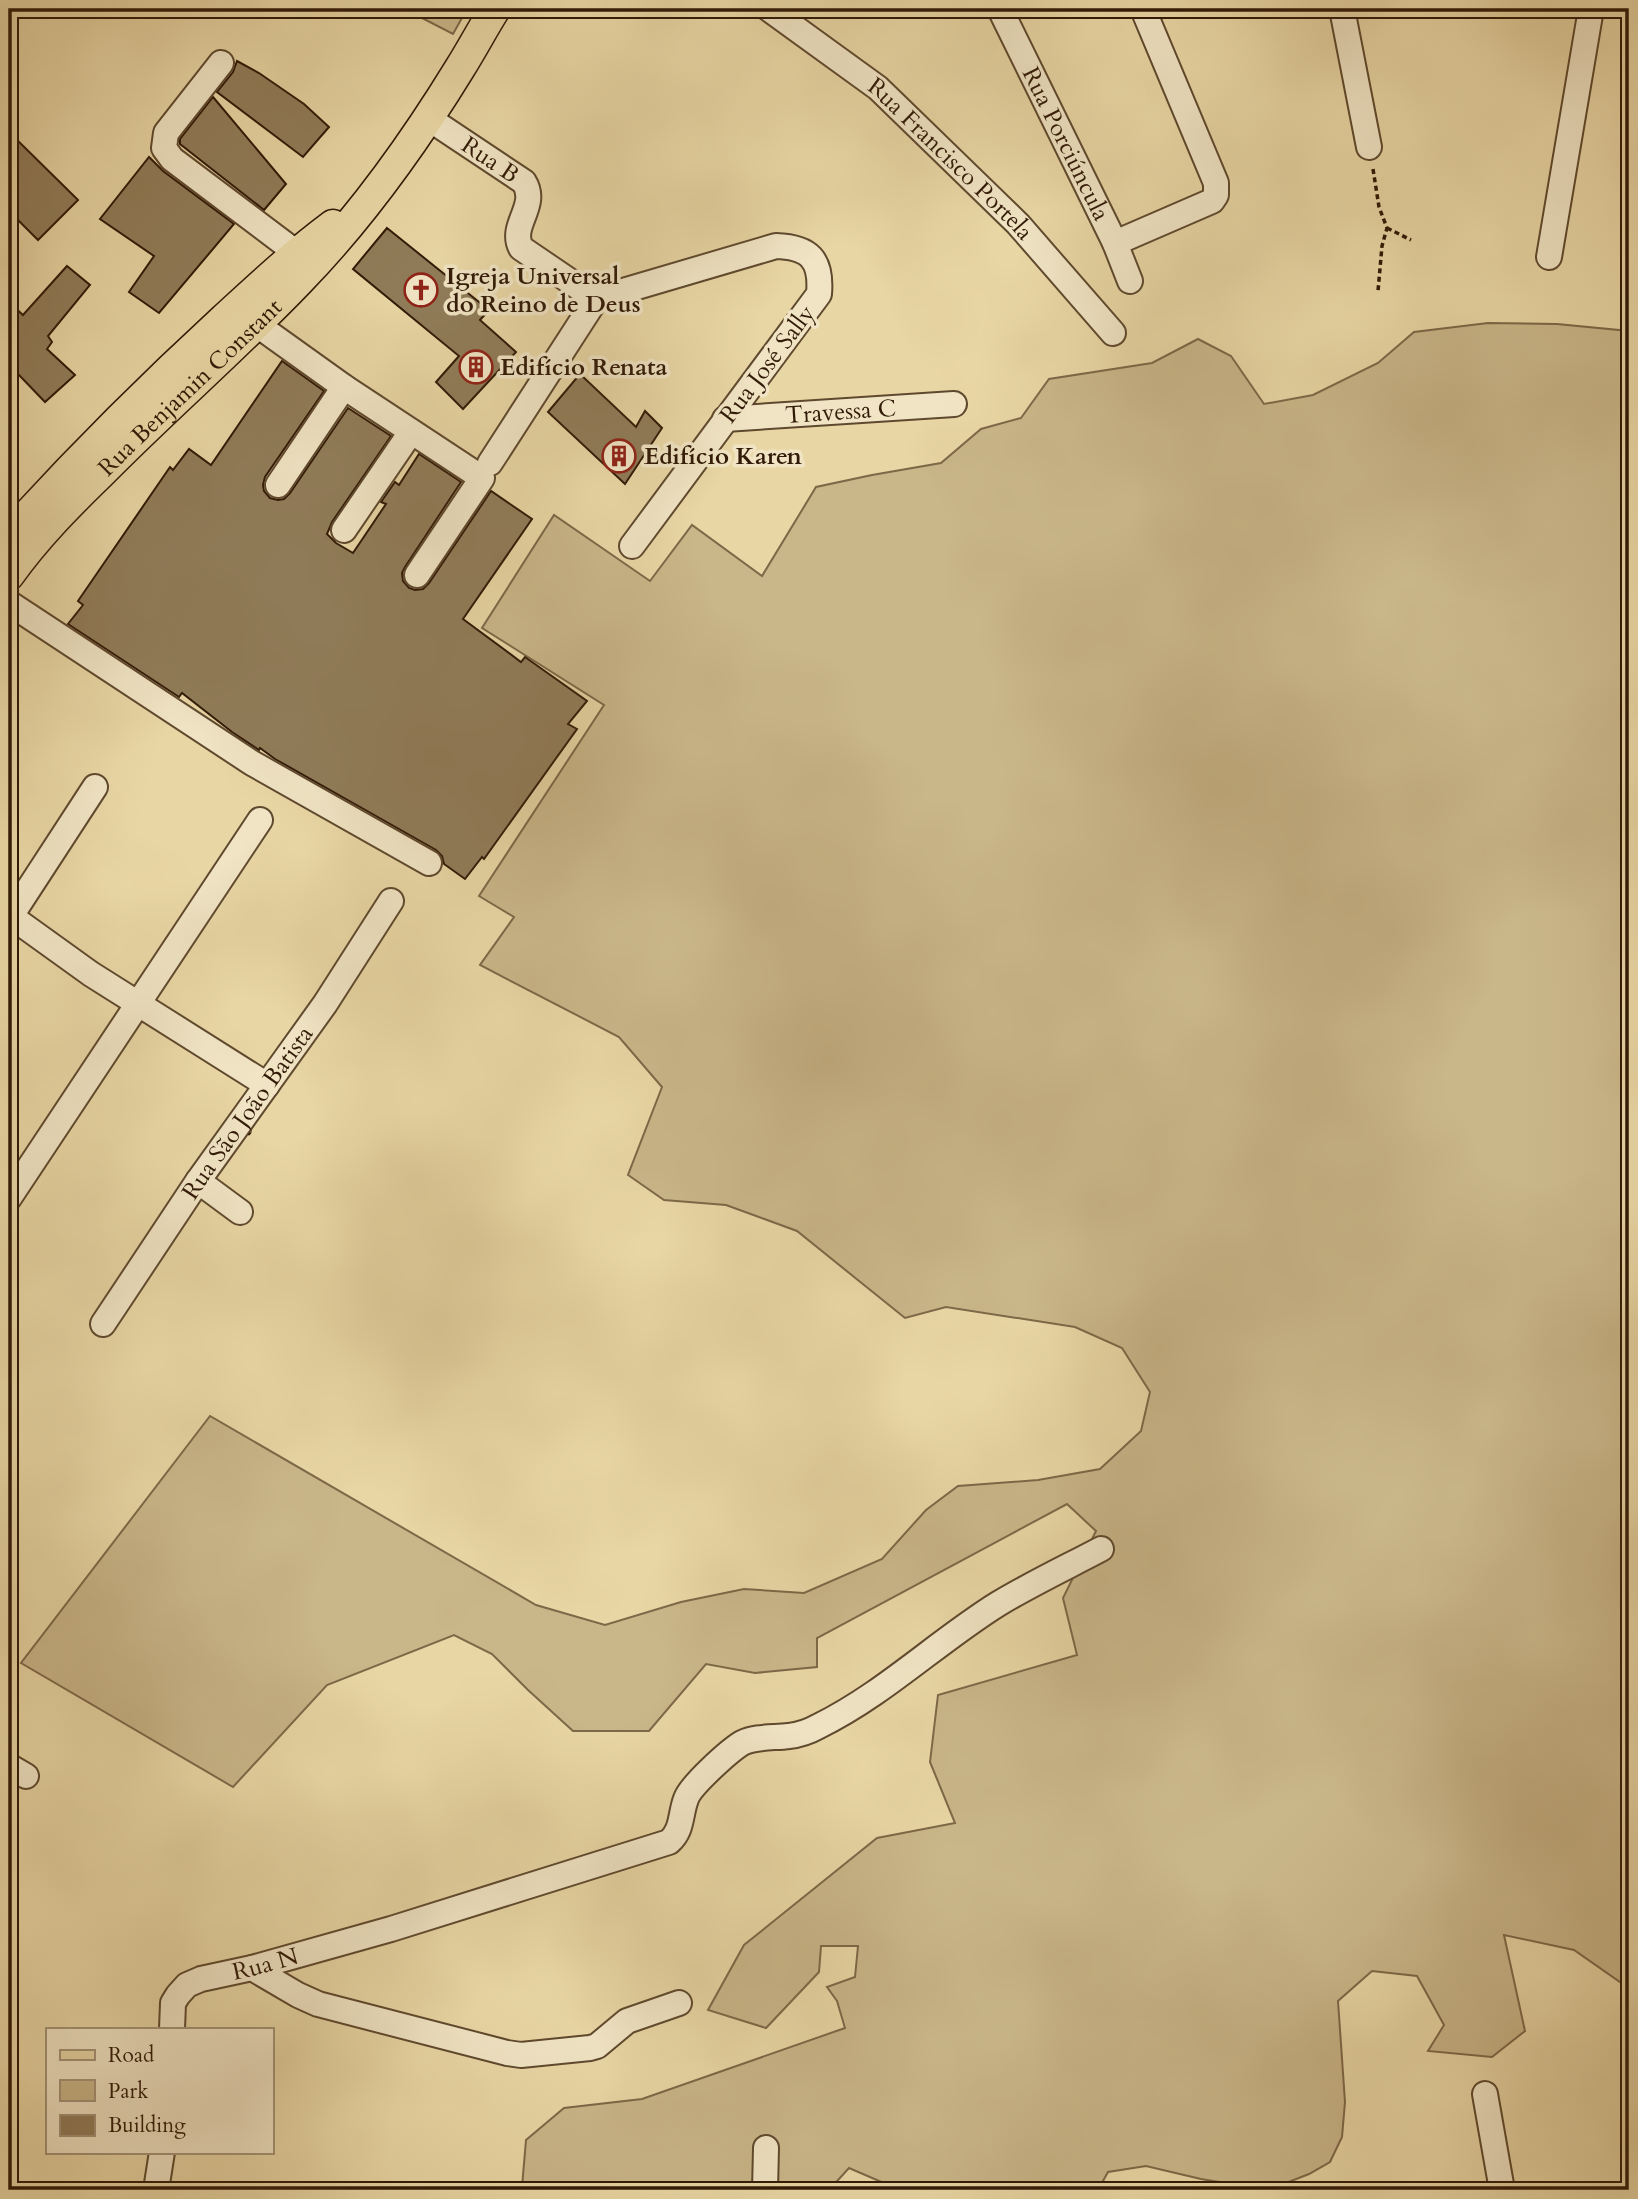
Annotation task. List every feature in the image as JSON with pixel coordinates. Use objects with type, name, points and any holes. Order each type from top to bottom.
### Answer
[{"type":"main road","name":"Rua Benjamin Constant","points":[[9,535],[169,370],[305,259],[370,199],[428,118],[495,9]]},
{"type":"main road","name":"Rua Benjamin Constant","points":[[9,575],[43,531],[149,425],[256,324],[305,259]]},
{"type":"street","name":"Rua Francisco Portela","points":[[769,9],[878,88],[1018,224],[1113,332]]},
{"type":"street","name":"Rua Porciúncula","points":[[1000,9],[1115,243],[1130,281]]},
{"type":"street","points":[[1115,243],[1212,201],[1216,190],[1216,183],[1143,9]]},
{"type":"street","points":[[1342,9],[1369,146]]},
{"type":"street","points":[[1549,257],[1591,9]]},
{"type":"street","points":[[221,63],[166,133],[164,148],[172,159],[305,259]]},
{"type":"street","name":"Rua B","points":[[428,118],[524,182],[530,198],[517,236],[521,248],[596,299]]},
{"type":"street","name":"Rua José Sally","points":[[596,299],[776,246],[797,247],[812,258],[820,278],[819,294],[632,546]]},
{"type":"street","points":[[490,463],[596,299]]},
{"type":"street","points":[[256,324],[344,387],[482,478],[417,575]]},
{"type":"street","points":[[278,485],[344,387]]},
{"type":"street","name":"Travessa C","points":[[725,419],[954,404]]},
{"type":"street","points":[[344,530],[411,432]]},
{"type":"street","points":[[9,603],[252,763],[429,863]]},
{"type":"street","points":[[95,787],[9,917],[138,1004],[267,1085]]},
{"type":"street","points":[[9,1198],[260,820]]},
{"type":"street","name":"Rua São João Batista","points":[[103,1324],[198,1181],[325,1004],[391,901]]},
{"type":"street","points":[[198,1181],[240,1212]]},
{"type":"street","name":"Rua N","points":[[172,2028],[173,2003],[178,1994],[187,1985],[201,1979],[252,1968],[391,1929],[669,1842],[679,1829],[686,1798],[692,1786],[742,1743],[760,1738],[791,1736],[817,1728],[869,1698],[999,1604],[1101,1549]]},
{"type":"street","points":[[252,1968],[318,2004],[521,2055],[597,2046],[627,2021],[679,2003]]},
{"type":"street","points":[[1485,2094],[1502,2190]]},
{"type":"street","points":[[765,2190],[766,2148]]},
{"type":"street","points":[[156,2190],[162,2154]]},
{"type":"path","points":[[1369,146],[1379,207],[1387,228],[1382,246],[1378,291]]},
{"type":"path","points":[[1387,228],[1411,240]]},
{"type":"green space","points":[[427,9],[467,9],[453,34],[422,18]]},
{"type":"green space","points":[[1488,323],[1557,324],[1629,331],[1629,1985],[1620,1982],[1574,1950],[1504,1935],[1525,2031],[1492,2057],[1428,2051],[1444,2025],[1417,1976],[1372,1971],[1338,2001],[1345,2102],[1342,2137],[1330,2162],[1309,2174],[1268,2190],[1201,2179],[1146,2166],[1108,2172],[1098,2190],[900,2190],[849,2168],[829,2190],[526,2190],[522,2187],[526,2140],[564,2108],[642,2099],[845,2028],[837,2001],[827,1987],[855,1977],[858,1946],[821,1946],[819,1972],[766,2028],[708,2010],[744,1945],[877,1838],[955,1823],[930,1762],[938,1695],[1077,1655],[1063,1598],[1096,1531],[1067,1504],[817,1638],[817,1667],[755,1673],[706,1664],[649,1731],[573,1731],[492,1654],[454,1635],[327,1685],[233,1787],[21,1663],[210,1416],[536,1605],[605,1625],[681,1602],[744,1589],[804,1593],[882,1559],[926,1510],[958,1486],[1038,1480],[1100,1469],[1141,1431],[1150,1392],[1122,1348],[1075,1327],[946,1307],[905,1318],[797,1231],[726,1205],[664,1200],[628,1175],[662,1087],[619,1037],[480,965],[514,917],[479,896],[604,705],[482,628],[554,515],[650,581],[692,525],[762,576],[816,487],[941,463],[981,429],[1021,418],[1049,379],[1152,363],[1198,339],[1231,356],[1264,404],[1313,395],[1378,363],[1414,332]]},
{"type":"building","points":[[237,61],[304,104],[329,127],[303,157],[217,92],[233,72]]},
{"type":"building","points":[[213,97],[286,184],[264,210],[180,144],[180,139]]},
{"type":"building","points":[[9,132],[78,200],[38,240],[9,211]]},
{"type":"building","points":[[149,157],[163,171],[234,224],[159,313],[129,292],[154,256],[100,219]]},
{"type":"building","name":"Igreja Universal do Reino de Deus","points":[[387,228],[489,310],[480,320],[516,352],[463,409],[436,382],[459,356],[353,269]]},
{"type":"building","points":[[67,266],[90,285],[48,336],[52,342],[47,349],[75,375],[45,402],[19,375],[9,385],[9,302],[23,315]]},
{"type":"building","points":[[282,361],[324,391],[265,477],[264,491],[270,498],[284,499],[290,493],[348,408],[391,436],[332,522],[327,534],[336,543],[353,553],[386,504],[381,502],[395,482],[399,485],[419,454],[461,482],[402,573],[403,581],[409,588],[423,589],[429,583],[491,491],[532,519],[463,619],[521,662],[525,657],[587,701],[568,724],[577,729],[484,859],[482,857],[465,879],[444,864],[442,856],[436,850],[260,748],[259,750],[182,693],[179,697],[68,624],[83,605],[78,601],[170,467],[173,470],[189,449],[211,465]]},
{"type":"building","name":"Edifício Karen","points":[[580,374],[636,427],[645,411],[662,428],[625,484],[548,412]]},
{"type":"place","name":"Igreja Universal do Reino de Deus","points":[[421,290]]},
{"type":"place","name":"Edifício Renata","points":[[476,367]]},
{"type":"place","name":"Edifício Karen","points":[[619,456]]}]
